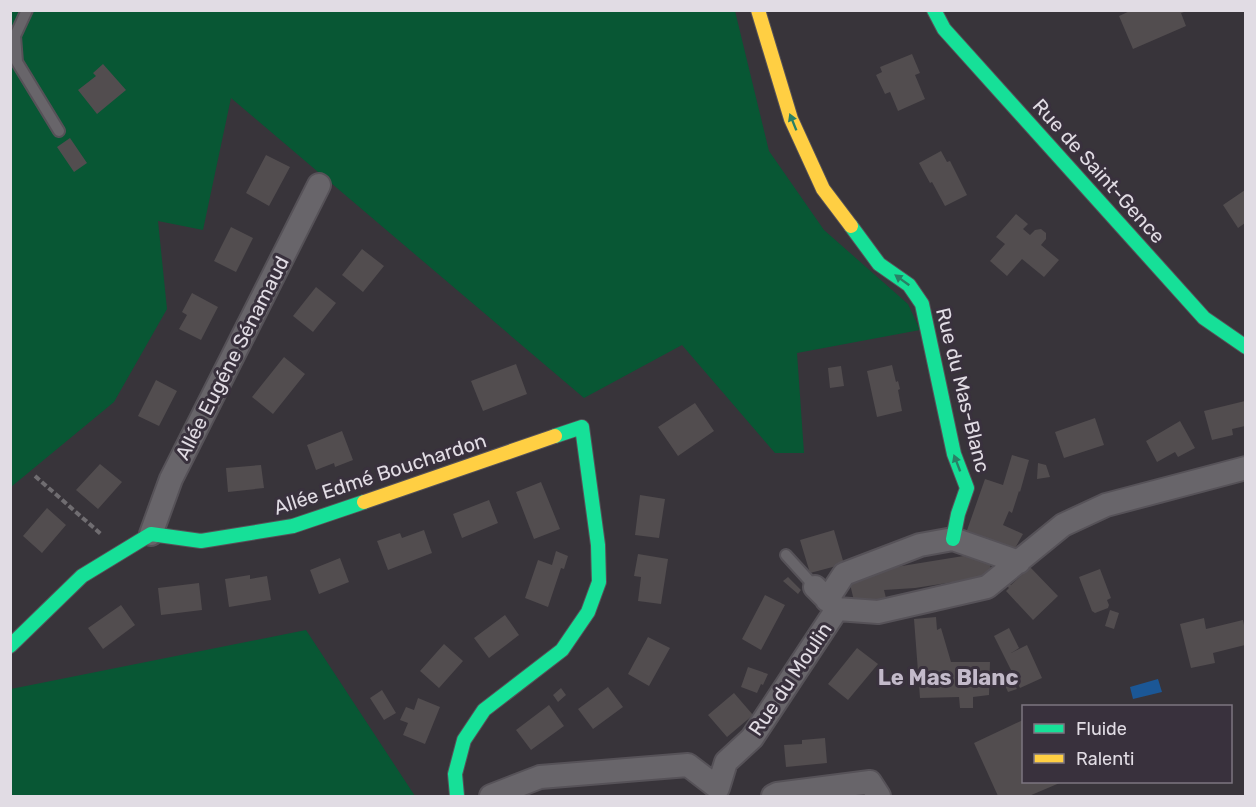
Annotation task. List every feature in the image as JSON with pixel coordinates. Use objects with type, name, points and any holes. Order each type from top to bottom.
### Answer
[{"type":"street","name":"Rue du Mas-Blanc","points":[[758,10],[791,119],[823,189],[879,264],[909,285],[922,304],[954,454],[967,488],[953,539]]},
{"type":"street","name":"Rue de Saint-Gence","points":[[934,10],[944,29],[1204,318],[1245,347]]},
{"type":"street","name":"Allée Eugéne Sénamaud","points":[[151,534],[171,479],[319,185]]},
{"type":"street","name":"Allée Edmé Bouchardon","points":[[151,534],[201,541],[293,526],[582,427],[598,545],[599,582],[588,612],[562,650],[484,710],[464,740],[455,774],[457,796]]},
{"type":"street","name":"Rue du Moulin","points":[[826,599],[878,612],[987,587],[1064,525],[1106,505],[1245,468]]},
{"type":"street","points":[[10,646],[82,576],[151,534]]},
{"type":"street","name":"Rue du Moulin","points":[[720,794],[726,762],[752,738],[826,599],[844,574],[920,545],[953,539],[1019,562]]},
{"type":"street","name":"Rue du Moulin","points":[[491,796],[540,777],[688,765],[720,794]]},
{"type":"street","points":[[773,796],[870,782],[879,796]]},
{"type":"lane","points":[[27,10],[15,36],[17,62],[59,132]]},
{"type":"lane","points":[[786,555],[826,599]]},
{"type":"path","points":[[35,476],[122,552]]},
{"type":"green space","points":[[11,11],[735,11],[769,151],[824,230],[908,304],[920,330],[797,353],[804,453],[775,453],[682,345],[584,398],[231,98],[203,230],[158,221],[167,309],[114,402],[11,487]]},
{"type":"green space","points":[[306,630],[415,796],[11,796],[11,689]]},
{"type":"water","points":[[1158,679],[1162,692],[1133,699],[1130,687]]},
{"type":"building","points":[[1132,10],[1183,10],[1184,12],[1181,13],[1186,26],[1133,49],[1119,16]]},
{"type":"building","points":[[912,54],[920,73],[915,75],[925,99],[898,111],[890,92],[885,94],[876,75],[882,72],[880,67]]},
{"type":"building","points":[[103,64],[126,90],[97,114],[78,90],[96,76],[93,73]]},
{"type":"building","points":[[70,138],[87,163],[74,172],[57,147]]},
{"type":"building","points":[[941,151],[947,162],[950,161],[967,195],[945,206],[919,163]]},
{"type":"building","points":[[266,155],[290,167],[269,206],[246,193]]},
{"type":"building","points":[[1245,190],[1245,223],[1238,228],[1223,205]]},
{"type":"building","points":[[1016,214],[1028,224],[1023,229],[1030,235],[1035,230],[1041,229],[1046,233],[1046,239],[1041,245],[1059,260],[1044,277],[1022,259],[1007,276],[990,261],[1005,244],[996,237]]},
{"type":"building","points":[[231,227],[253,238],[236,272],[214,261]]},
{"type":"building","points":[[362,249],[384,266],[363,292],[342,275]]},
{"type":"building","points":[[316,287],[336,303],[313,332],[293,316]]},
{"type":"building","points":[[192,293],[218,307],[201,340],[179,329],[187,315],[182,312]]},
{"type":"building","points":[[284,357],[305,374],[273,414],[252,397]]},
{"type":"building","points":[[516,364],[527,394],[483,411],[471,381]]},
{"type":"building","points":[[892,365],[900,389],[898,390],[902,411],[877,417],[867,371]]},
{"type":"building","points":[[841,366],[844,386],[830,388],[828,368]]},
{"type":"building","points":[[156,380],[177,391],[159,426],[138,416]]},
{"type":"building","points":[[1245,401],[1245,426],[1232,429],[1233,435],[1212,440],[1204,411]]},
{"type":"building","points":[[695,403],[714,431],[678,456],[658,427]]},
{"type":"building","points":[[1095,418],[1104,445],[1064,458],[1055,432]]},
{"type":"building","points":[[1180,421],[1195,448],[1178,457],[1175,452],[1157,462],[1146,441]]},
{"type":"building","points":[[342,431],[353,460],[335,467],[334,463],[316,470],[307,445]]},
{"type":"building","points":[[1012,455],[1029,460],[1012,513],[1009,511],[1003,525],[1023,534],[1013,552],[965,536],[985,479],[1003,485]]},
{"type":"building","points":[[1038,463],[1046,465],[1050,477],[1037,479]]},
{"type":"building","points":[[100,464],[122,482],[98,509],[76,490]]},
{"type":"building","points":[[261,465],[264,488],[228,492],[226,468]]},
{"type":"building","points":[[541,482],[560,529],[534,539],[516,492]]},
{"type":"building","points":[[640,495],[665,499],[659,538],[635,535]]},
{"type":"building","points":[[489,500],[498,523],[462,538],[453,514]]},
{"type":"building","points":[[47,508],[66,525],[42,553],[23,536]]},
{"type":"building","points":[[424,530],[432,553],[388,570],[377,541],[400,533],[402,538]]},
{"type":"building","points":[[834,530],[844,564],[810,573],[800,540]]},
{"type":"building","points":[[556,551],[568,556],[564,569],[561,568],[548,607],[525,598],[538,560],[552,565]]},
{"type":"building","points":[[988,552],[992,576],[915,588],[884,590],[886,598],[855,605],[849,580],[871,571]]},
{"type":"building","points":[[638,554],[668,559],[661,604],[638,601],[641,577],[634,576]]},
{"type":"building","points":[[340,558],[349,582],[319,594],[310,570]]},
{"type":"building","points":[[1030,567],[1058,596],[1033,620],[1006,591],[1009,584],[1011,585]]},
{"type":"building","points":[[1100,569],[1111,598],[1107,600],[1108,608],[1095,613],[1092,611],[1079,577]]},
{"type":"building","points":[[250,575],[250,579],[267,576],[271,600],[229,607],[225,579]]},
{"type":"building","points":[[788,577],[801,590],[798,594],[783,581]]},
{"type":"building","points":[[199,583],[202,610],[161,615],[158,588]]},
{"type":"building","points":[[765,595],[785,605],[761,650],[742,639]]},
{"type":"building","points":[[121,605],[135,625],[103,649],[88,628]]},
{"type":"building","points":[[1110,610],[1119,613],[1114,629],[1105,626]]},
{"type":"building","points":[[505,615],[519,635],[489,658],[474,638]]},
{"type":"building","points":[[936,617],[937,630],[941,628],[951,662],[990,662],[989,695],[973,697],[973,708],[960,708],[959,697],[920,698],[914,619]]},
{"type":"building","points":[[1204,618],[1206,629],[1243,620],[1245,645],[1213,653],[1215,663],[1191,668],[1180,624]]},
{"type":"building","points":[[1009,628],[1019,648],[1011,653],[1027,645],[1042,678],[1020,688],[994,636]]},
{"type":"building","points":[[648,637],[670,648],[649,686],[628,674]]},
{"type":"building","points":[[444,644],[463,661],[439,688],[420,671]]},
{"type":"building","points":[[857,648],[878,664],[848,700],[828,684]]},
{"type":"building","points":[[748,667],[768,674],[757,693],[741,687]]},
{"type":"building","points":[[1011,677],[1017,689],[1008,692],[1003,681]]},
{"type":"building","points":[[608,687],[623,707],[593,729],[578,709]]},
{"type":"building","points":[[561,688],[566,695],[558,702],[553,695]]},
{"type":"building","points":[[382,690],[396,713],[384,720],[370,698]]},
{"type":"building","points":[[734,693],[753,715],[727,737],[708,715]]},
{"type":"building","points":[[418,698],[440,707],[425,744],[403,735],[408,723],[400,720],[406,707],[414,710]]},
{"type":"building","points":[[549,705],[564,726],[531,750],[516,730]]},
{"type":"building","points":[[1022,720],[1022,783],[1060,783],[1029,796],[998,796],[974,743]]},
{"type":"building","points":[[825,738],[827,763],[786,767],[784,745],[802,744],[802,740]]},
{"type":"traffic: fast","points":[[934,10],[944,29],[1204,318],[1246,347]]},
{"type":"traffic: fast","points":[[851,226],[879,264],[909,285],[922,304],[954,454],[967,488],[953,539]]},
{"type":"traffic: fast","points":[[457,796],[455,774],[464,740],[484,710],[562,650],[588,612],[599,582],[598,545],[582,427],[555,436]]},
{"type":"traffic: fast","points":[[10,646],[82,576],[151,534],[201,541],[293,526],[364,502]]},
{"type":"traffic: slow","points":[[758,10],[791,119],[823,189],[851,226]]},
{"type":"traffic: slow","points":[[364,502],[555,436]]},
{"type":"district","name":"Le Mas Blanc","points":[[948,677]]}]
